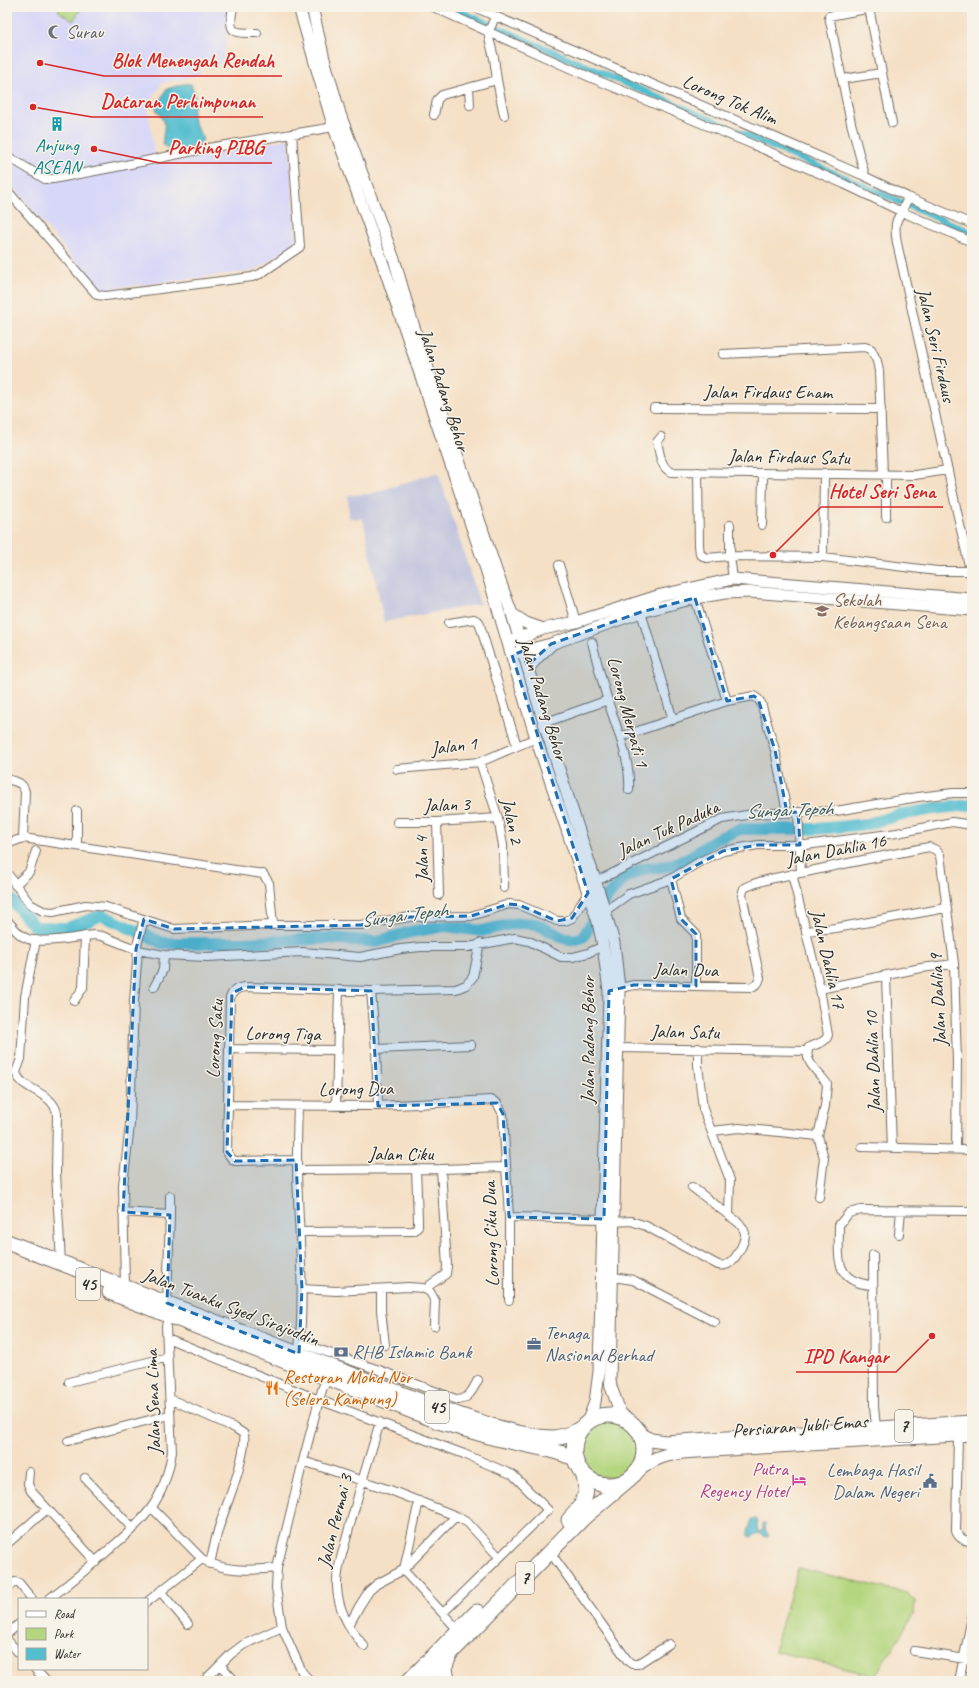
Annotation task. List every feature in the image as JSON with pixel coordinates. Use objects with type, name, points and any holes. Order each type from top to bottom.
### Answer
[{"type":"highway","name":"Jalan Tuanku Syed Sirajuddin","points":[[7,1242],[125,1287],[170,1308]]},
{"type":"highway","name":"Jalan Tuanku Syed Sirajuddin","points":[[7,1253],[170,1308],[299,1354],[402,1386],[480,1422],[527,1434],[554,1438],[583,1427]]},
{"type":"highway","name":"Jalan Tuanku Syed Sirajuddin","points":[[299,1354],[333,1380],[438,1421],[496,1438],[551,1450],[575,1458]]},
{"type":"highway","points":[[575,1458],[575,1444],[583,1427],[598,1417],[604,1416],[622,1418]]},
{"type":"highway","name":"7","points":[[423,1681],[584,1517],[633,1475],[640,1466],[644,1454],[643,1441],[634,1426],[622,1418]]},
{"type":"highway","name":"7","points":[[409,1681],[580,1508],[586,1498],[587,1484],[575,1458]]},
{"type":"highway","name":"7","points":[[583,1473],[595,1482],[604,1484],[617,1484],[633,1475]]},
{"type":"highway","points":[[448,1681],[444,1671],[445,1663],[450,1654]]},
{"type":"highway","points":[[423,1681],[422,1677],[427,1662]]},
{"type":"main road","name":"Jalan Padang Behor","points":[[299,7],[383,264],[487,572],[536,738],[592,889],[605,911],[614,943],[609,1220],[613,1277],[610,1387],[622,1418]]},
{"type":"main road","name":"Jalan Padang Behor","points":[[312,7],[337,121],[395,262],[415,330],[494,566],[512,614],[592,889],[603,946],[614,990],[618,1048],[599,1372],[595,1402],[583,1427]]},
{"type":"main road","points":[[508,643],[543,629],[576,622],[661,595],[733,579],[972,599]]},
{"type":"main road","points":[[512,655],[551,644],[641,612],[695,598],[725,593],[750,592],[972,610]]},
{"type":"main road","points":[[512,614],[526,623],[543,629]]},
{"type":"main road","points":[[528,669],[551,644]]},
{"type":"main road","name":"Persiaran Jubli Emas","points":[[633,1475],[652,1460],[670,1454],[836,1437],[876,1428],[972,1422]]},
{"type":"main road","name":"Persiaran Jubli Emas","points":[[640,1434],[651,1440],[665,1442],[972,1434]]},
{"type":"street","points":[[233,7],[230,22],[232,29],[237,33],[257,33]]},
{"type":"street","points":[[433,7],[594,79],[844,184],[972,242]]},
{"type":"street","name":"Lorong Tok Alim","points":[[474,7],[494,18],[865,176],[907,198],[972,224]]},
{"type":"street","points":[[865,176],[851,123],[829,16],[867,8],[892,123]]},
{"type":"street","points":[[494,18],[489,32],[504,115]]},
{"type":"street","points":[[843,79],[882,73]]},
{"type":"street","points":[[434,115],[439,97],[497,80]]},
{"type":"street","points":[[469,88],[470,105]]},
{"type":"street","points":[[7,156],[44,179],[53,179],[208,148],[328,128],[337,121]]},
{"type":"street","points":[[7,190],[97,295],[106,296],[252,277],[260,274],[300,247],[292,134]]},
{"type":"street","name":"Jalan Seri Firdaus","points":[[907,198],[903,211],[897,221],[897,243],[971,575]]},
{"type":"street","points":[[723,354],[865,347],[871,349],[877,361],[885,474],[886,517]]},
{"type":"street","name":"Jalan Firdaus Enam","points":[[654,408],[881,409]]},
{"type":"street","name":"Jalan Firdaus Satu","points":[[661,437],[657,442],[662,464],[665,470],[671,472],[915,475],[948,470]]},
{"type":"street","points":[[698,472],[700,554],[706,558],[730,556],[823,557],[971,575]]},
{"type":"street","points":[[762,525],[763,472]]},
{"type":"street","points":[[823,557],[824,473]]},
{"type":"street","points":[[730,526],[730,556],[733,579]]},
{"type":"street","points":[[559,565],[576,622]]},
{"type":"street","points":[[695,598],[727,701]]},
{"type":"street","points":[[641,612],[673,720]]},
{"type":"street","points":[[448,623],[474,619],[479,622],[517,746]]},
{"type":"street","name":"Lorong Merpati 1","points":[[592,642],[620,737],[630,778],[629,790]]},
{"type":"street","points":[[620,737],[727,701],[754,696],[758,699],[775,750],[787,813]]},
{"type":"street","points":[[544,723],[608,700]]},
{"type":"street","name":"Jalan 1","points":[[397,769],[480,762],[536,738]]},
{"type":"street","name":"Jalan 2","points":[[480,762],[498,818],[503,845],[504,888]]},
{"type":"street","points":[[7,779],[20,783],[24,786],[23,838]]},
{"type":"street","name":"Jalan Tuk Paduka","points":[[592,889],[603,878],[722,819],[753,814],[787,813],[798,816],[946,794],[972,794]]},
{"type":"street","points":[[77,811],[77,845]]},
{"type":"street","points":[[798,816],[802,873]]},
{"type":"street","name":"Jalan 3","points":[[397,822],[437,822],[498,818]]},
{"type":"street","name":"Jalan 4","points":[[437,822],[439,895]]},
{"type":"street","points":[[605,911],[630,894],[671,879],[723,850],[758,844],[800,845],[897,833],[952,822],[972,824]]},
{"type":"street","points":[[7,844],[23,838],[263,874],[269,883],[273,925]]},
{"type":"street","name":"Jalan Dahlia 16","points":[[752,987],[758,983],[760,978],[742,895],[744,888],[792,874],[929,848],[936,850]]},
{"type":"street","name":"Jalan Dahlia 9","points":[[936,850],[940,856],[954,964],[957,1062],[956,1149]]},
{"type":"street","points":[[15,885],[29,872],[36,851]]},
{"type":"street","points":[[7,873],[30,904],[43,911],[53,912],[86,905],[93,905],[118,910],[143,922],[174,929],[273,925],[361,925],[410,917],[471,916],[509,904],[519,905],[558,920],[565,921],[572,918],[592,889]]},
{"type":"street","name":"Jalan Dahlia 17","points":[[792,874],[820,989],[828,1035],[827,1039],[809,1047],[807,1051]]},
{"type":"street","points":[[671,879],[681,919],[696,934],[696,986]]},
{"type":"street","points":[[806,931],[946,908]]},
{"type":"street","points":[[7,920],[19,933],[28,939],[45,941],[85,936],[102,936],[137,948],[164,955],[214,957],[303,952],[360,957],[401,949],[468,946],[515,938],[529,941],[561,957],[573,957],[588,953],[603,946]]},
{"type":"street","points":[[125,1287],[123,1185],[130,1125],[137,948],[143,922]]},
{"type":"street","points":[[74,1001],[83,988],[85,936]]},
{"type":"street","points":[[36,940],[25,997],[21,1059],[16,1072],[20,1079],[48,1098],[56,1107],[56,1173],[61,1263]]},
{"type":"street","name":"Lorong Satu","points":[[296,1160],[235,1161],[227,1152],[230,998],[235,990],[245,987],[371,991],[456,989],[466,985],[473,977],[480,944]]},
{"type":"street","points":[[154,987],[163,970],[164,955]]},
{"type":"street","points":[[820,989],[921,968],[954,964]]},
{"type":"street","name":"Jalan Dahlia 10","points":[[886,976],[892,1148]]},
{"type":"street","name":"Jalan Dua","points":[[614,990],[634,985],[752,987]]},
{"type":"street","points":[[336,1106],[340,990]]},
{"type":"street","points":[[371,991],[376,1049],[378,1106]]},
{"type":"street","points":[[376,1049],[471,1045]]},
{"type":"street","name":"Jalan Satu","points":[[618,1048],[698,1048],[807,1051]]},
{"type":"street","points":[[698,1048],[698,1065],[703,1109],[730,1180],[729,1216]]},
{"type":"street","name":"Lorong Tiga","points":[[229,1049],[338,1050]]},
{"type":"street","points":[[807,1051],[808,1059],[827,1084],[825,1106],[818,1136],[824,1158],[819,1197]]},
{"type":"street","name":"Lorong Ciku Dua","points":[[483,1101],[491,1100],[497,1103],[503,1114],[509,1217],[509,1300]]},
{"type":"street","name":"Lorong Dua","points":[[229,1105],[378,1106],[483,1101]]},
{"type":"street","points":[[298,1106],[296,1160],[302,1289],[299,1354]]},
{"type":"street","points":[[712,1131],[739,1128],[818,1136]]},
{"type":"street","points":[[862,1148],[972,1150]]},
{"type":"street","name":"Jalan Ciku","points":[[297,1170],[505,1167]]},
{"type":"street","points":[[300,1232],[414,1231],[418,1227],[416,1169]]},
{"type":"street","points":[[428,1291],[430,1285],[446,1274],[447,1266],[441,1169]]},
{"type":"street","points":[[509,1217],[631,1221],[646,1226],[718,1265],[726,1265],[733,1260],[738,1253],[746,1236],[745,1230],[740,1223],[692,1187]]},
{"type":"street","name":"Jalan Sena Lima","points":[[51,1598],[96,1562],[133,1529],[152,1508],[170,1468],[172,1452],[166,1323],[170,1308],[170,1196]]},
{"type":"street","points":[[872,1285],[859,1284],[850,1280],[839,1263],[839,1225],[849,1213],[855,1210],[972,1211]]},
{"type":"street","points":[[899,1234],[900,1210]]},
{"type":"street","points":[[123,1212],[170,1215]]},
{"type":"street","points":[[873,1255],[874,1406],[876,1428]]},
{"type":"street","points":[[613,1277],[633,1280],[715,1322]]},
{"type":"street","points":[[302,1289],[336,1291],[408,1287],[423,1288],[428,1291],[435,1301],[434,1326]]},
{"type":"street","points":[[381,1289],[381,1310],[385,1345]]},
{"type":"street","points":[[167,1338],[320,1400],[514,1475],[548,1510],[443,1613]]},
{"type":"street","points":[[69,1382],[168,1357]]},
{"type":"street","points":[[310,1681],[302,1672],[282,1627],[276,1588],[277,1568],[323,1387],[326,1383],[333,1380]]},
{"type":"street","points":[[402,1386],[458,1400],[464,1400],[478,1380]]},
{"type":"street","points":[[170,1399],[235,1428],[244,1434],[244,1447],[233,1486],[220,1523],[210,1564]]},
{"type":"street","points":[[68,1441],[170,1415]]},
{"type":"street","name":"Jalan Permai 3","points":[[364,1646],[353,1633],[341,1610],[337,1586],[338,1570],[361,1480],[380,1422]]},
{"type":"street","points":[[958,1435],[956,1531],[958,1536],[963,1540],[972,1542]]},
{"type":"street","points":[[303,1461],[361,1480],[456,1516],[468,1523],[499,1558]]},
{"type":"street","points":[[29,1472],[28,1484],[31,1491],[96,1562]]},
{"type":"street","points":[[85,1478],[133,1529]]},
{"type":"street","points":[[404,1570],[419,1501]]},
{"type":"street","points":[[152,1508],[202,1559],[210,1564],[220,1568],[244,1571],[277,1568]]},
{"type":"street","points":[[7,1544],[48,1509]]},
{"type":"street","points":[[349,1625],[369,1591],[377,1584],[404,1570],[456,1516]]},
{"type":"street","points":[[550,1552],[628,1661],[632,1664],[638,1664],[668,1644]]},
{"type":"street","points":[[148,1601],[202,1559]]},
{"type":"street","points":[[404,1570],[459,1631]]},
{"type":"street","points":[[7,1588],[12,1583],[19,1583],[31,1598]]},
{"type":"street","points":[[160,1591],[188,1624]]},
{"type":"street","points":[[959,1681],[972,1617]]},
{"type":"street","points":[[7,1634],[18,1625]]},
{"type":"street","points":[[206,1679],[243,1644],[282,1627]]},
{"type":"street","points":[[7,1640],[18,1652]]},
{"type":"street","points":[[914,1651],[972,1660]]},
{"type":"street","points":[[220,1665],[235,1681]]},
{"type":"street","points":[[35,1670],[46,1681]]},
{"type":"highlighted area","points":[[695,598],[727,701],[754,696],[758,699],[775,750],[787,813],[798,812],[800,845],[758,845],[723,851],[671,879],[681,919],[696,934],[696,986],[634,985],[609,991],[604,1219],[509,1217],[503,1114],[497,1103],[378,1106],[371,991],[245,987],[232,993],[227,1152],[235,1161],[296,1160],[302,1289],[299,1354],[167,1303],[170,1215],[123,1212],[136,949],[144,919],[174,929],[361,925],[410,917],[471,916],[509,904],[519,905],[557,921],[572,918],[588,893],[512,655],[523,651],[527,666],[551,644],[641,612]]},
{"type":"shaded area","points":[[7,7],[229,7],[226,44],[221,64],[205,64],[200,66],[200,75],[162,83],[153,97],[148,110],[157,164],[289,139],[296,243],[254,271],[98,290],[7,179]]},
{"type":"shaded area","points":[[438,472],[480,604],[384,622],[363,519],[349,518],[348,495],[370,494]]},
{"type":"green space","points":[[60,7],[82,7],[73,21],[58,11]]},
{"type":"green space","points":[[608,1422],[624,1427],[630,1432],[637,1445],[638,1452],[636,1460],[626,1473],[612,1477],[598,1475],[585,1468],[581,1462],[577,1447],[583,1434],[594,1426]]},
{"type":"green space","points":[[798,1568],[907,1593],[915,1601],[914,1614],[875,1676],[774,1651]]},
{"type":"water","points":[[183,84],[191,84],[195,98],[193,113],[194,119],[203,140],[197,145],[188,148],[171,150],[166,148],[163,144],[164,123],[156,109],[167,89]]},
{"type":"water","points":[[752,1519],[756,1519],[758,1521],[757,1527],[759,1532],[763,1530],[763,1523],[766,1523],[765,1529],[769,1535],[766,1537],[759,1533],[751,1537],[749,1536],[748,1532]]},
{"type":"waterway","points":[[449,7],[972,233]]},
{"type":"waterway","name":"Sungai Tepoh","points":[[7,895],[35,927],[67,928],[102,915],[162,943],[245,943],[330,938],[376,942],[410,932],[445,926],[482,931],[522,923],[536,924],[564,938],[575,940],[583,937],[608,896],[625,878],[643,869],[668,866],[688,859],[715,840],[740,829],[817,829],[868,824],[898,815],[972,805]]},
{"type":"place","name":"Surau","points":[[55,32]]},
{"type":"place","name":"Blok Menengah Rendah","points":[[40,63]]},
{"type":"place","name":"Dataran Perhimpunan","points":[[33,107]]},
{"type":"place","name":"Anjung ASEAN","points":[[57,124]]},
{"type":"place","name":"Parking PIBG","points":[[94,149]]},
{"type":"place","name":"Hotel Seri Sena","points":[[773,555]]},
{"type":"place","name":"Sekolah Kebangsaan Sena","points":[[822,611]]},
{"type":"place","name":"IPD Kangar","points":[[932,1336]]},
{"type":"place","name":"Tenaga Nasional Berhad","points":[[534,1344]]},
{"type":"place","name":"RHB Islamic Bank","points":[[341,1352]]},
{"type":"place","name":"Restoran Mohd Nor (Selera Kampung)","points":[[272,1388]]},
{"type":"place","name":"Putra Regency Hotel","points":[[799,1480]]},
{"type":"place","name":"Lembaga Hasil Dalam Negeri","points":[[930,1481]]}]
